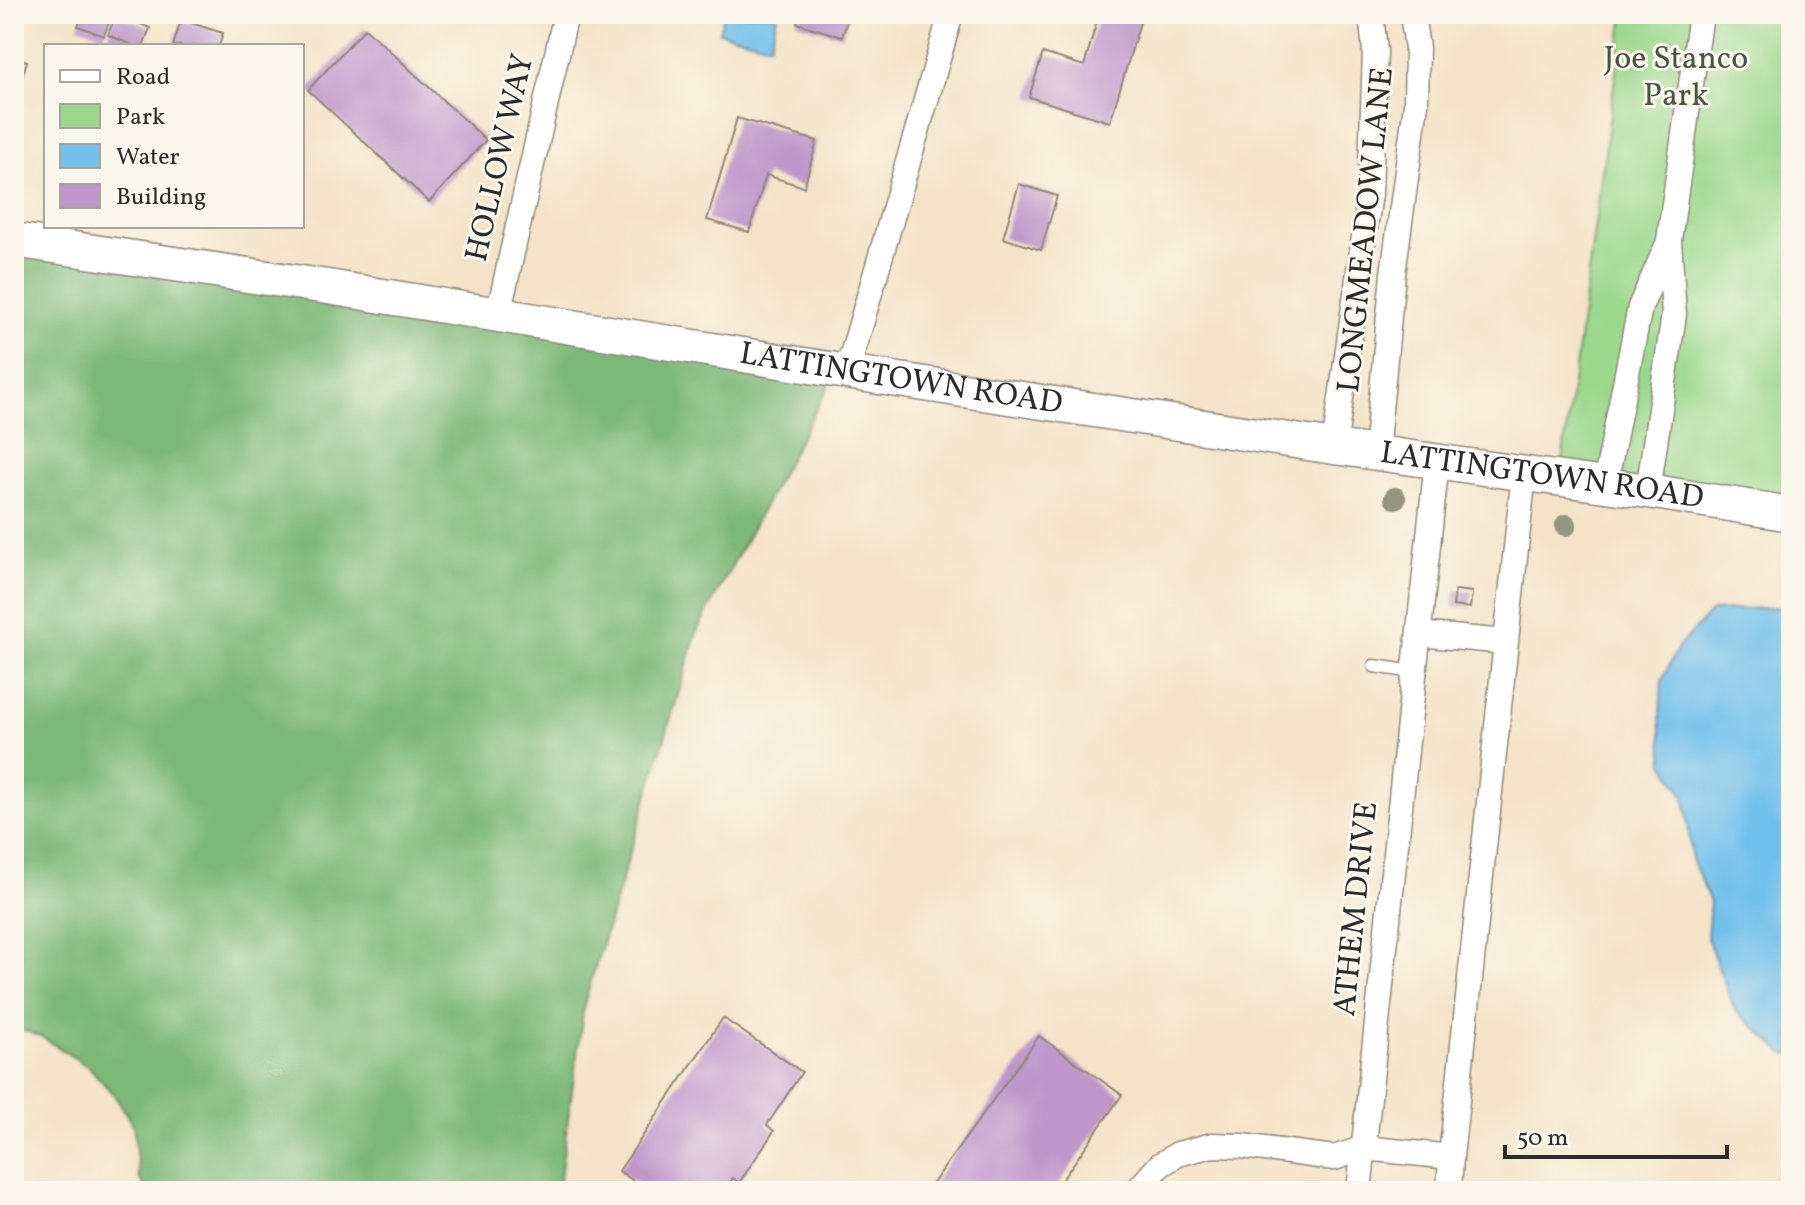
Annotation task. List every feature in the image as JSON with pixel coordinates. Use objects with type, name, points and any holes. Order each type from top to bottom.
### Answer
[{"type":"street","name":"HOLLOW WAY","points":[[498,315],[566,14]]},
{"type":"street","points":[[847,372],[951,14]]},
{"type":"street","name":"LONGMEADOW LANE","points":[[1334,447],[1370,194],[1375,51],[1371,14]]},
{"type":"street","name":"LONGMEADOW LANE","points":[[1376,453],[1393,274],[1416,104],[1417,48],[1412,14]]},
{"type":"street","points":[[1648,491],[1674,314],[1669,240],[1701,14]]},
{"type":"street","name":"LATTINGTOWN ROAD","points":[[14,240],[328,287],[847,372],[1791,514]]},
{"type":"street","points":[[1605,485],[1640,307],[1669,240]]},
{"type":"street","name":"ATHEM DRIVE","points":[[1359,1191],[1437,461]]},
{"type":"street","points":[[1449,1191],[1524,473]]},
{"type":"street","points":[[1419,634],[1506,642]]},
{"type":"street","points":[[1137,1191],[1160,1165],[1178,1154],[1212,1145],[1334,1158],[1364,1148],[1451,1157]]},
{"type":"lane","points":[[1374,666],[1415,672]]},
{"type":"green space","name":"Joe Stanco Park","points":[[1624,14],[1791,14],[1791,512],[1560,477]]},
{"type":"green space","points":[[14,249],[836,372],[698,629],[584,1004],[558,1191],[148,1191],[139,1178],[133,1125],[115,1096],[90,1068],[42,1037],[14,1027]]},
{"type":"water","points":[[724,14],[777,16],[770,45],[719,32]]},
{"type":"water","points":[[1778,607],[1791,610],[1791,1055],[1785,1054],[1735,1010],[1707,938],[1710,902],[1692,859],[1685,797],[1664,763],[1660,719],[1662,680],[1678,647],[1712,611]]},
{"type":"building","points":[[83,14],[112,14],[104,36],[78,26]]},
{"type":"building","points":[[116,14],[150,28],[144,44],[129,44],[108,35]]},
{"type":"building","points":[[800,14],[849,14],[842,37],[797,23]]},
{"type":"building","points":[[1099,14],[1126,14],[1141,19],[1110,122],[1029,97],[1043,53],[1084,66]]},
{"type":"building","points":[[181,20],[223,33],[220,44],[174,44]]},
{"type":"building","points":[[365,28],[486,140],[429,202],[308,90]]},
{"type":"building","points":[[14,57],[27,61],[15,100],[14,100]]},
{"type":"building","points":[[737,118],[817,141],[804,187],[766,175],[749,232],[707,220]]},
{"type":"building","points":[[1019,184],[1057,196],[1041,250],[1003,238]]},
{"type":"building","points":[[1455,590],[1472,592],[1470,608],[1453,606]]},
{"type":"building","points":[[723,1018],[802,1072],[767,1125],[774,1131],[739,1183],[733,1178],[724,1191],[648,1191],[619,1171]]},
{"type":"building","points":[[1039,1036],[1122,1095],[1054,1191],[938,1191],[931,1186]]}]
